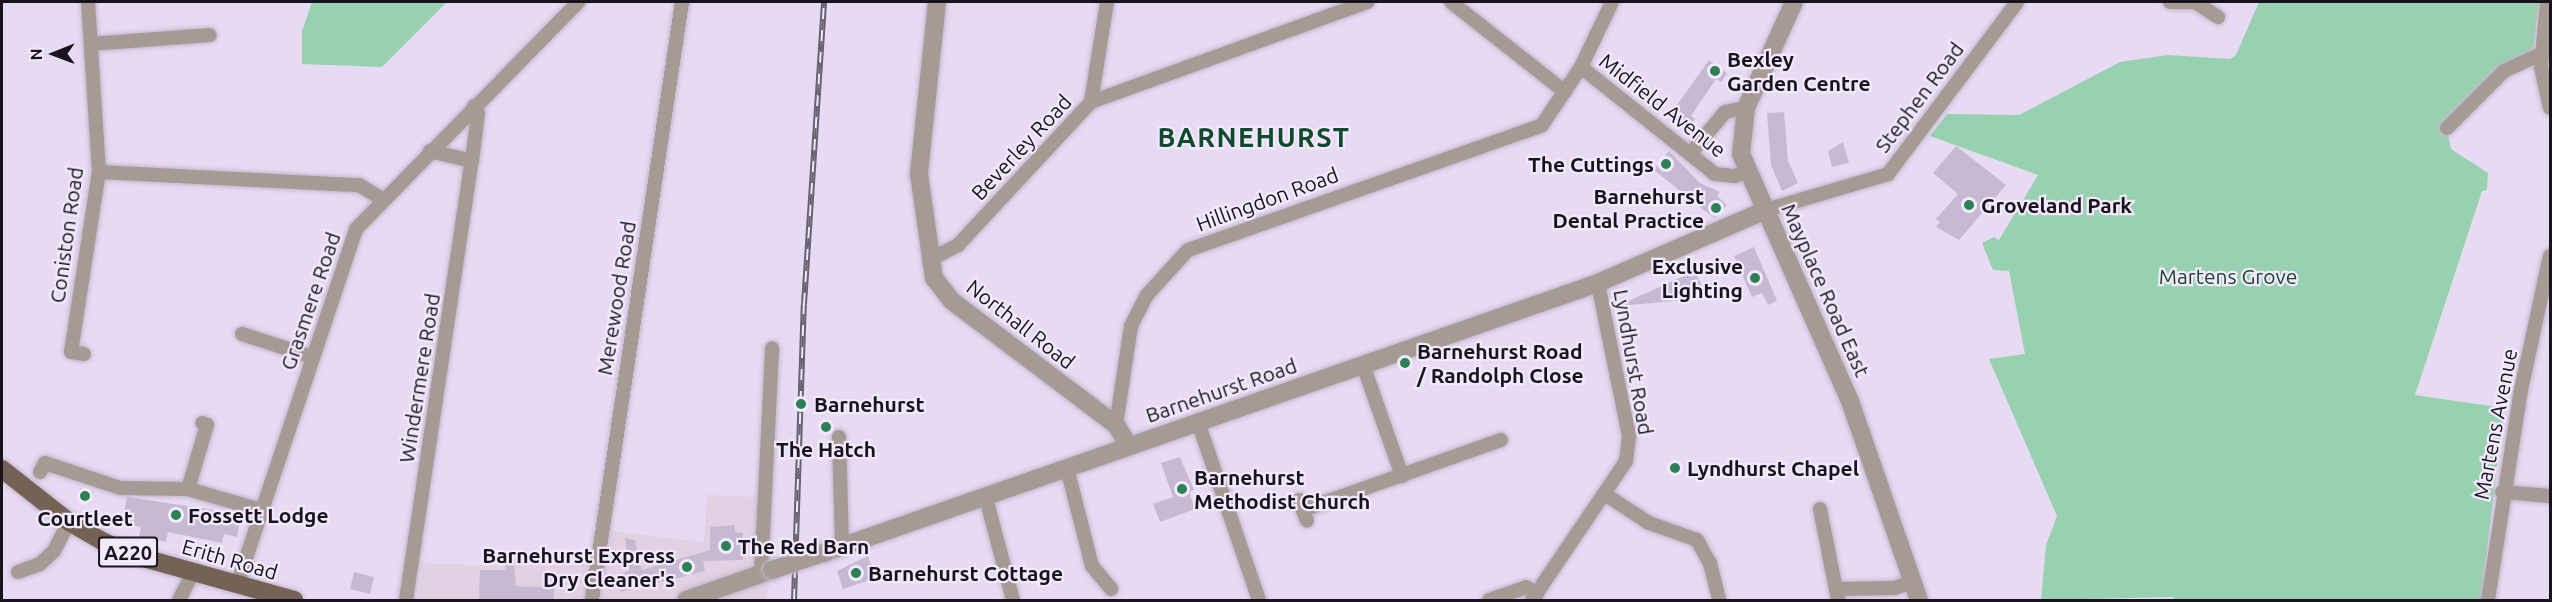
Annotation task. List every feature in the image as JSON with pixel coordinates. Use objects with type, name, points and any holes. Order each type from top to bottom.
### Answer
[{"type":"main road","name":"Erith Road","points":[[2,469],[69,522],[140,557],[294,600]]},
{"type":"street","name":"Coniston Road","points":[[84,354],[71,352],[99,172],[88,2]]},
{"type":"street","name":"Grasmere Road","points":[[237,585],[356,229],[381,198],[578,2]]},
{"type":"street","name":"Merewood Road","points":[[592,600],[682,2]]},
{"type":"street","name":"Northall Road","points":[[937,2],[919,174],[929,260],[934,278],[952,301],[1116,425],[1129,446]]},
{"type":"street","name":"Beverley Road","points":[[929,260],[958,245],[1091,102],[1107,2]]},
{"type":"street","points":[[1091,102],[1367,2]]},
{"type":"street","points":[[1451,2],[1565,92]]},
{"type":"street","points":[[1581,68],[1612,2]]},
{"type":"street","name":"Mayplace Road East","points":[[1794,2],[1746,108],[1740,132],[1748,171],[1850,400],[1918,600]]},
{"type":"street","name":"Stephen Road","points":[[1766,210],[1888,174],[2017,2]]},
{"type":"street","points":[[2170,2],[2198,3],[2218,17]]},
{"type":"street","points":[[2547,2],[2541,54],[2550,108]]},
{"type":"street","points":[[91,44],[210,35]]},
{"type":"street","points":[[2447,128],[2504,71],[2541,54]]},
{"type":"street","name":"Midfield Avenue","points":[[1565,92],[1581,68],[1724,177],[1748,171]]},
{"type":"street","name":"Hillingdon Road","points":[[1116,425],[1131,326],[1147,295],[1188,250],[1542,125],[1565,92]]},
{"type":"street","name":"Windermere Road","points":[[406,600],[472,161],[478,113],[474,106]]},
{"type":"street","points":[[1691,153],[1725,112],[1746,108]]},
{"type":"street","points":[[430,151],[472,161]]},
{"type":"street","points":[[99,172],[359,185],[381,198]]},
{"type":"street","name":"Barnehurst Road","points":[[686,600],[986,498],[1598,282],[1766,210]]},
{"type":"street","name":"Martens Avenue","points":[[2488,600],[2502,492],[2547,291],[2550,256]]},
{"type":"street","name":"Lyndhurst Road","points":[[1535,597],[1606,495],[1626,461],[1629,436],[1598,282]]},
{"type":"street","points":[[242,334],[313,357]]},
{"type":"street","points":[[766,572],[772,348]]},
{"type":"street","points":[[1363,365],[1402,476]]},
{"type":"street","points":[[1198,422],[1259,600]]},
{"type":"street","points":[[188,489],[207,425],[202,423]]},
{"type":"street","points":[[834,549],[839,437]]},
{"type":"street","points":[[1303,510],[1501,440]]},
{"type":"street","points":[[40,465],[120,488],[188,489],[261,510]]},
{"type":"street","points":[[1067,468],[1092,567],[1111,589]]},
{"type":"street","points":[[2502,492],[2550,496]]},
{"type":"street","points":[[1606,495],[1649,523],[1697,540],[1710,562],[1719,600]]},
{"type":"street","points":[[986,498],[1013,600]]},
{"type":"street","points":[[1820,509],[1838,595],[1894,588],[1913,582]]},
{"type":"street","points":[[18,572],[40,564],[54,550],[69,522]]},
{"type":"street","points":[[179,600],[193,573]]},
{"type":"street","points":[[1489,600],[1526,587],[1535,597]]},
{"type":"shaded area","points":[[707,495],[759,497],[756,585],[769,581],[767,600],[417,600],[423,563],[502,566],[506,551],[606,567],[612,531],[704,542]]},
{"type":"green space","points":[[312,2],[447,2],[382,67],[302,64],[302,31]]},
{"type":"green space","name":"Martens Grove","points":[[2259,2],[2539,2],[2533,52],[2446,124],[2451,149],[2488,173],[2487,190],[2482,191],[2415,395],[2504,408],[2481,600],[2173,600],[2173,597],[2041,600],[2046,545],[2057,516],[1989,359],[2025,354],[2009,271],[1993,270],[1982,243],[1994,237],[1999,240],[2038,175],[1930,136],[1947,114],[2019,115],[2120,62],[2168,55],[2230,59],[2236,55]]},
{"type":"building","points":[[1709,60],[1727,73],[1721,82],[1716,79],[1691,116],[1695,119],[1688,128],[1670,115]]},
{"type":"building","points":[[1784,112],[1788,161],[1798,183],[1782,191],[1771,165],[1767,113]]},
{"type":"building","points":[[1843,142],[1849,163],[1832,167],[1828,151]]},
{"type":"building","name":"Groveland Park","points":[[1956,146],[2006,185],[1959,240],[1936,227],[1940,222],[1936,219],[1958,194],[1933,173]]},
{"type":"building","points":[[1669,151],[1700,183],[1720,192],[1717,196],[1727,205],[1719,215],[1714,218],[1654,170]]},
{"type":"building","points":[[1754,247],[1777,301],[1768,305],[1762,293],[1752,297],[1734,256]]},
{"type":"building","points":[[1695,271],[1704,291],[1688,300],[1617,306]]},
{"type":"building","name":"Barnehurst Methodist Church","points":[[1180,457],[1194,490],[1189,492],[1195,509],[1160,522],[1153,504],[1173,497],[1161,463]]},
{"type":"building","name":"Courtleet","points":[[80,488],[94,492],[90,503],[77,499]]},
{"type":"building","name":"Fossett Lodge","points":[[127,497],[228,512],[227,518],[240,520],[237,537],[224,534],[222,543],[168,532],[166,542],[139,536],[141,527],[122,523]]},
{"type":"building","points":[[735,525],[735,532],[743,533],[743,560],[703,561],[705,571],[621,592],[617,575],[629,571],[625,538],[635,540],[642,570],[710,550],[710,527]]},
{"type":"building","name":"Barnehurst Cottage","points":[[868,556],[876,578],[843,589],[837,571]]},
{"type":"building","points":[[505,563],[514,563],[516,586],[554,588],[554,600],[479,600],[480,570],[505,570]]},
{"type":"building","points":[[354,572],[374,577],[370,594],[350,589]]},
{"type":"railway","points":[[794,600],[804,304],[824,2]]},
{"type":"place","name":"Bexley Garden Centre","points":[[1715,71]]},
{"type":"place","name":"The Cuttings","points":[[1666,164]]},
{"type":"place","name":"Groveland Park","points":[[1969,205]]},
{"type":"place","name":"Barnehurst Dental Practice","points":[[1716,208]]},
{"type":"place","name":"Exclusive Lighting","points":[[1755,278]]},
{"type":"place","name":"Barnehurst Road / Randolph Close","points":[[1405,363]]},
{"type":"place","name":"Barnehurst","points":[[801,404]]},
{"type":"place","name":"The Hatch","points":[[826,427]]},
{"type":"place","name":"Lyndhurst Chapel","points":[[1675,468]]},
{"type":"place","name":"Barnehurst Methodist Church","points":[[1182,489]]},
{"type":"place","name":"Courtleet","points":[[85,496]]},
{"type":"place","name":"Fossett Lodge","points":[[176,515]]},
{"type":"place","name":"The Red Barn","points":[[726,546]]},
{"type":"place","name":"Barnehurst Express Dry Cleaner's","points":[[687,567]]},
{"type":"place","name":"Barnehurst Cottage","points":[[856,573]]},
{"type":"district","name":"BARNEHURST","points":[[1254,138]]}]
